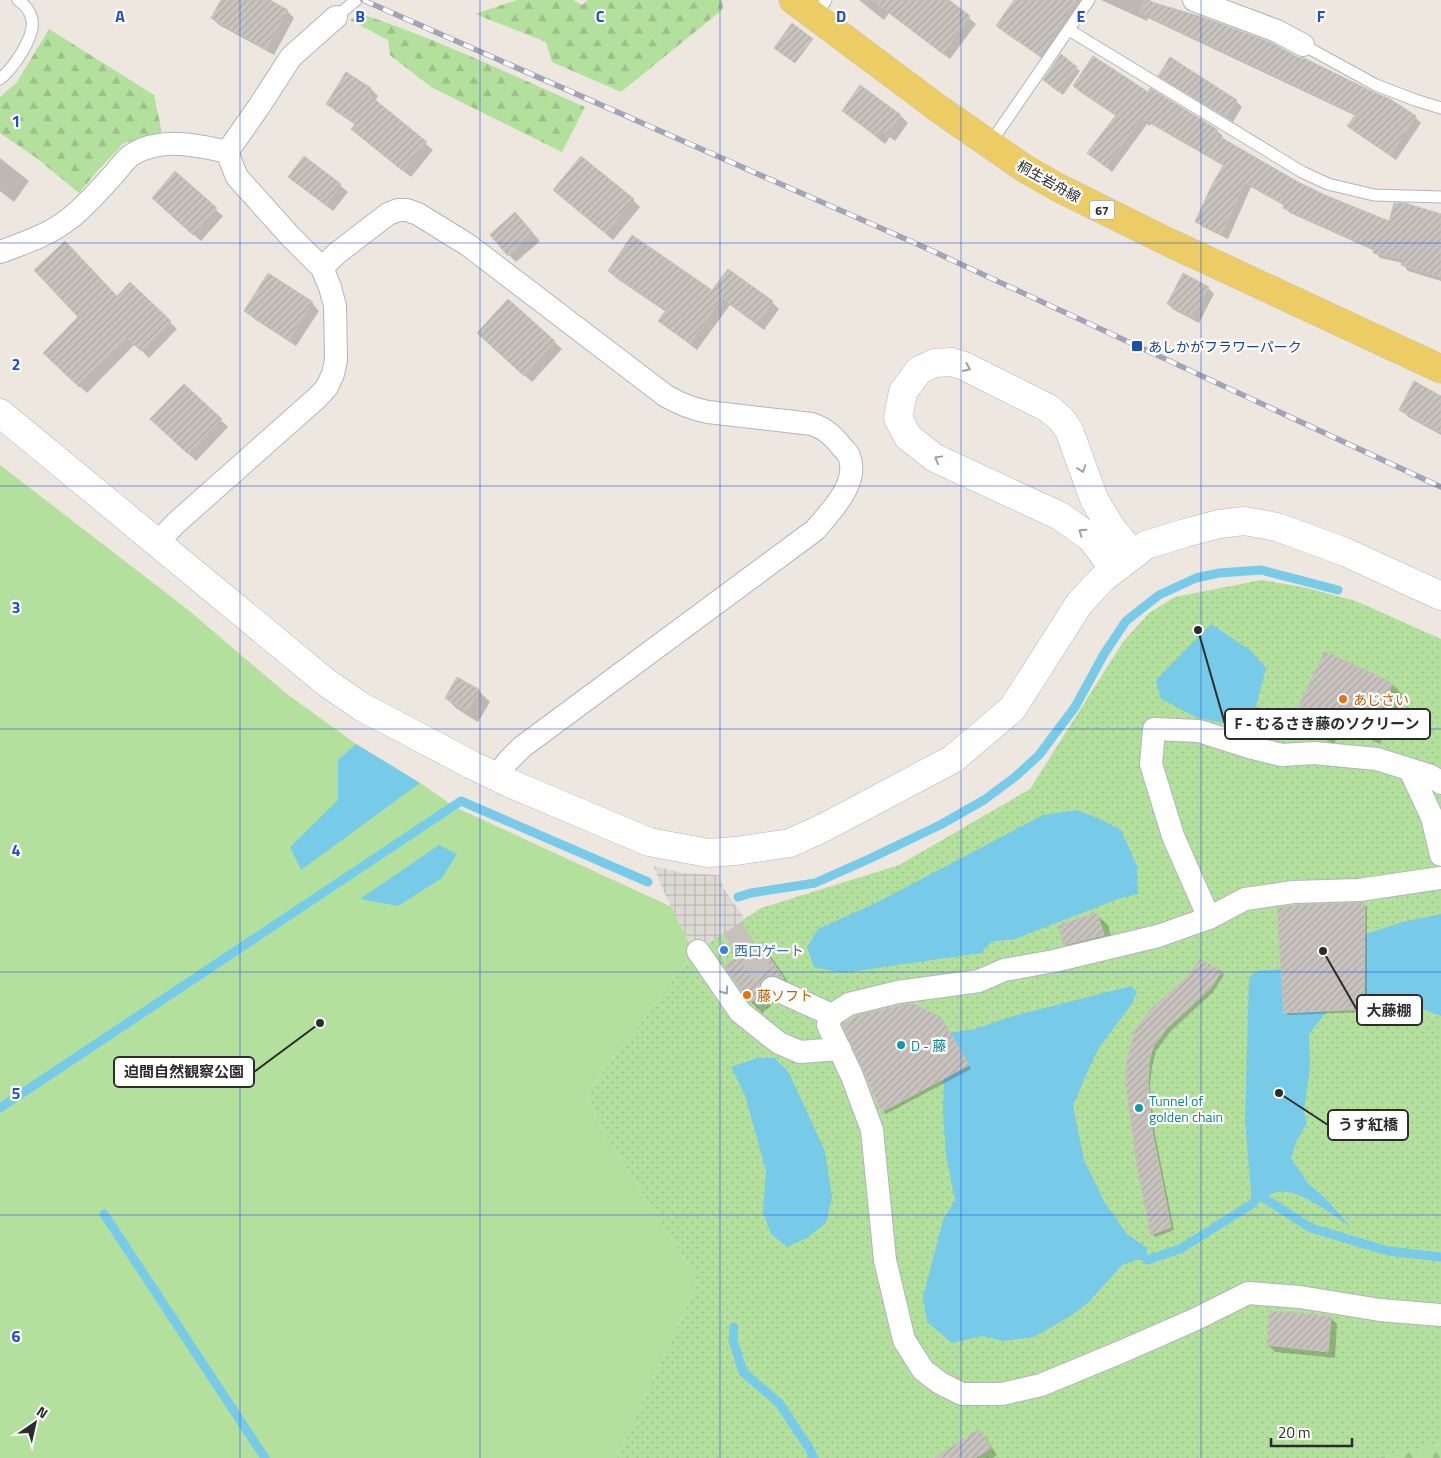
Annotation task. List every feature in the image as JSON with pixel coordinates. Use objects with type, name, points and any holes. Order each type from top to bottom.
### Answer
[{"type":"main road","name":"桐生岩舟線","points":[[793,0],[820,8],[989,145],[1049,182],[1177,246],[1441,369]]},
{"type":"street","points":[[1194,0],[1277,31],[1303,45]]},
{"type":"street","points":[[227,152],[291,57],[336,17]]},
{"type":"street","points":[[0,252],[45,235],[69,220],[132,154],[165,144],[188,144],[227,152]]},
{"type":"street","points":[[158,542],[176,523],[318,398],[327,387],[333,374],[336,360],[334,297],[322,268],[290,236],[237,177],[227,152]]},
{"type":"street","points":[[322,268],[336,254],[388,214],[398,210],[407,210],[418,214],[468,245],[666,396],[681,405],[694,410],[812,424],[824,428],[849,456],[851,476],[842,496],[814,530],[522,748],[496,776]]},
{"type":"street","points":[[952,362],[964,366],[1048,408],[1062,419],[1069,430],[1094,499],[1110,526],[1123,562],[1060,516],[934,458],[908,437],[898,418],[903,392],[919,370],[935,363],[952,362]]},
{"type":"street","points":[[0,413],[327,683],[362,707],[496,776],[649,842],[708,853],[763,848],[790,843],[825,827],[953,760],[1012,708],[1079,604],[1102,578],[1146,545],[1219,524],[1244,522],[1277,527],[1328,546],[1441,596]]},
{"type":"street","points":[[1209,918],[1173,836],[1151,764],[1154,729],[1199,732],[1282,755],[1314,752],[1377,759],[1432,776],[1441,783]]},
{"type":"street","points":[[1410,770],[1432,818],[1441,855]]},
{"type":"street","points":[[1441,878],[1360,890],[1293,892],[1246,899],[1209,918],[1158,936],[1054,961],[1004,970],[979,982],[898,992],[849,1004],[832,1014],[828,1025],[872,1130],[885,1260],[904,1340],[923,1370],[940,1383],[962,1394],[1002,1394],[1041,1385],[1196,1319],[1248,1293],[1300,1297],[1380,1310],[1441,1315]]},
{"type":"street","points":[[698,950],[740,1012],[779,1043],[800,1052],[840,1050]]},
{"type":"street","points":[[772,988],[832,1014]]},
{"type":"lane","points":[[0,79],[12,68],[32,36],[30,12],[18,0]]},
{"type":"lane","points":[[336,17],[356,0]]},
{"type":"lane","points":[[989,145],[1089,0]]},
{"type":"lane","points":[[1069,30],[1302,172],[1328,184],[1374,196],[1441,197]]},
{"type":"lane","points":[[1303,45],[1376,85],[1441,108]]},
{"type":"green space","points":[[517,0],[573,0],[582,5],[588,0],[722,0],[723,9],[621,92],[552,62],[546,42],[475,14]]},
{"type":"green space","points":[[361,14],[446,46],[585,107],[562,152],[431,87],[390,55],[388,40],[350,20]]},
{"type":"green space","points":[[49,29],[154,95],[162,133],[124,143],[79,193],[35,157],[0,133],[0,97],[17,82]]},
{"type":"green space","points":[[0,465],[187,609],[287,694],[356,744],[455,807],[672,907],[694,953],[587,1093],[603,1131],[698,1281],[617,1458],[0,1458]]},
{"type":"green space","points":[[1261,580],[1303,587],[1356,601],[1441,639],[1441,1444],[1377,1458],[617,1458],[698,1281],[603,1131],[587,1093],[694,953],[761,908],[899,865],[1030,789],[1123,642],[1149,613],[1175,597]]},
{"type":"green space","points":[[1441,1444],[1441,1458],[1377,1458]]},
{"type":"shaded area","points":[[654,866],[683,873],[719,875],[724,889],[745,919],[694,953],[662,888]]},
{"type":"water","points":[[1211,624],[1250,650],[1266,668],[1255,711],[1244,727],[1198,718],[1161,699],[1156,680]]},
{"type":"water","points":[[356,744],[420,783],[301,870],[290,847],[338,800],[338,760]]},
{"type":"water","points":[[1077,810],[1121,830],[1137,866],[1138,894],[1118,899],[1012,940],[992,941],[981,953],[842,973],[814,967],[807,947],[818,929],[878,902],[1043,815]]},
{"type":"water","points":[[439,845],[457,854],[442,878],[398,906],[360,899]]},
{"type":"water","points":[[1441,914],[1441,1016],[1420,1008],[1390,1004],[1364,1009],[1327,1011],[1309,1034],[1310,1066],[1304,1112],[1307,1123],[1297,1140],[1291,1158],[1308,1183],[1326,1199],[1350,1226],[1315,1203],[1294,1194],[1277,1192],[1252,1204],[1245,1120],[1249,978],[1257,971],[1281,969],[1283,996],[1364,991],[1365,934],[1407,921]]},
{"type":"water","points":[[1131,986],[1137,992],[1131,1005],[1100,1046],[1073,1106],[1084,1160],[1105,1203],[1127,1234],[1147,1248],[1147,1260],[1137,1260],[1122,1265],[1088,1303],[1072,1315],[1034,1337],[1003,1341],[982,1336],[952,1343],[927,1322],[923,1297],[943,1220],[955,1200],[946,1156],[943,1112],[945,1053],[936,1035],[975,1029],[1013,1016]]},
{"type":"water","points":[[757,1058],[775,1058],[789,1073],[825,1151],[832,1197],[826,1223],[807,1238],[787,1247],[771,1234],[763,1212],[766,1171],[745,1095],[731,1067]]},
{"type":"building","points":[[221,0],[270,0],[288,10],[266,49],[211,18]]},
{"type":"building","points":[[872,0],[949,0],[970,16],[943,54]]},
{"type":"building","points":[[1014,0],[1077,0],[1040,56],[996,26]]},
{"type":"building","points":[[1145,0],[1205,18],[1272,43],[1297,57],[1304,58],[1390,99],[1416,116],[1390,155],[1347,126],[1356,114],[1140,12]]},
{"type":"building","points":[[792,23],[813,39],[795,63],[774,48]]},
{"type":"building","points":[[1061,54],[1077,67],[1059,92],[1043,80]]},
{"type":"building","points":[[1093,56],[1148,92],[1150,88],[1218,130],[1215,134],[1298,182],[1327,196],[1389,221],[1394,203],[1405,203],[1441,214],[1441,277],[1401,265],[1403,259],[1373,253],[1374,249],[1283,208],[1284,204],[1245,182],[1222,234],[1195,222],[1224,164],[1145,119],[1144,121],[1141,119],[1106,167],[1087,153],[1116,115],[1073,86]]},
{"type":"building","points":[[1170,57],[1237,100],[1226,117],[1158,76]]},
{"type":"building","points":[[346,72],[371,88],[368,94],[427,142],[403,171],[351,129],[356,123],[326,104]]},
{"type":"building","points":[[860,85],[901,115],[887,135],[882,131],[878,137],[842,111]]},
{"type":"building","points":[[304,156],[341,184],[326,205],[288,177]]},
{"type":"building","points":[[581,156],[634,199],[605,233],[553,190]]},
{"type":"building","points":[[175,171],[217,208],[193,235],[152,198]]},
{"type":"building","points":[[515,212],[533,233],[508,256],[490,235]]},
{"type":"building","points":[[632,235],[712,290],[728,269],[773,301],[757,323],[722,298],[690,344],[658,321],[666,310],[608,271]]},
{"type":"building","points":[[65,241],[117,296],[130,282],[171,321],[141,351],[127,338],[79,387],[43,353],[78,317],[34,270]]},
{"type":"building","points":[[268,273],[313,302],[289,340],[244,311]]},
{"type":"building","points":[[1183,273],[1209,287],[1193,318],[1167,304]]},
{"type":"building","points":[[508,299],[555,341],[524,376],[477,333]]},
{"type":"building","points":[[1414,381],[1441,396],[1441,432],[1399,410]]},
{"type":"building","points":[[184,384],[222,419],[188,454],[150,419]]},
{"type":"building","name":"あじさい","points":[[1325,651],[1393,683],[1369,734],[1331,716],[1323,733],[1292,719]]},
{"type":"building","points":[[457,677],[480,690],[467,711],[445,698]]},
{"type":"building","points":[[1365,902],[1364,1009],[1284,1013],[1277,908],[1294,905]]},
{"type":"building","points":[[1097,913],[1104,935],[1064,945],[1058,925]]},
{"type":"building","points":[[759,942],[784,979],[771,975],[765,977],[760,983],[759,990],[761,995],[750,1003],[724,966]]},
{"type":"building","name":"Tunnel of golden chain","points":[[1200,959],[1222,971],[1210,989],[1167,1028],[1153,1047],[1149,1063],[1148,1082],[1152,1130],[1171,1227],[1151,1235],[1138,1173],[1126,1085],[1126,1065],[1135,1030],[1151,1009],[1189,975]]},
{"type":"building","name":"D - 藤","points":[[912,1003],[941,1017],[969,1065],[882,1112],[842,1025],[855,1016]]},
{"type":"building","points":[[1269,1311],[1331,1316],[1328,1352],[1267,1345]]},
{"type":"building","points":[[979,1429],[991,1448],[975,1458],[934,1458]]},
{"type":"waterway","points":[[738,897],[751,893],[815,883],[940,825],[984,800],[1015,777],[1039,755],[1075,707],[1104,654],[1126,621],[1159,595],[1196,578],[1219,573],[1261,570],[1338,590]]},
{"type":"waterway","points":[[0,1108],[461,801],[648,882]]},
{"type":"waterway","points":[[1147,1260],[1180,1249],[1252,1204],[1259,1196]]},
{"type":"waterway","points":[[1264,1198],[1311,1228],[1388,1251],[1441,1257]]},
{"type":"waterway","points":[[104,1214],[265,1458]]},
{"type":"waterway","points":[[734,1327],[733,1340],[743,1372],[779,1403],[814,1458]]},
{"type":"tunnel","points":[[732,928],[772,988]]},
{"type":"railway","points":[[363,0],[926,248],[1441,487]]},
{"type":"place","name":"あしかがフラワーパーク","points":[[1137,346]]},
{"type":"place","name":"F - むるさき藤のソクリーン","points":[[1198,630]]},
{"type":"place","name":"あじさい","points":[[1343,699]]},
{"type":"place","name":"西口ゲート","points":[[724,950]]},
{"type":"place","name":"大藤棚","points":[[1323,951]]},
{"type":"place","name":"藤ソフト","points":[[747,995]]},
{"type":"place","name":"迫間自然観察公園","points":[[320,1023]]},
{"type":"place","name":"D - 藤","points":[[901,1045]]},
{"type":"place","name":"うす紅橋","points":[[1279,1093]]},
{"type":"place","name":"Tunnel of golden chain","points":[[1139,1108]]}]
